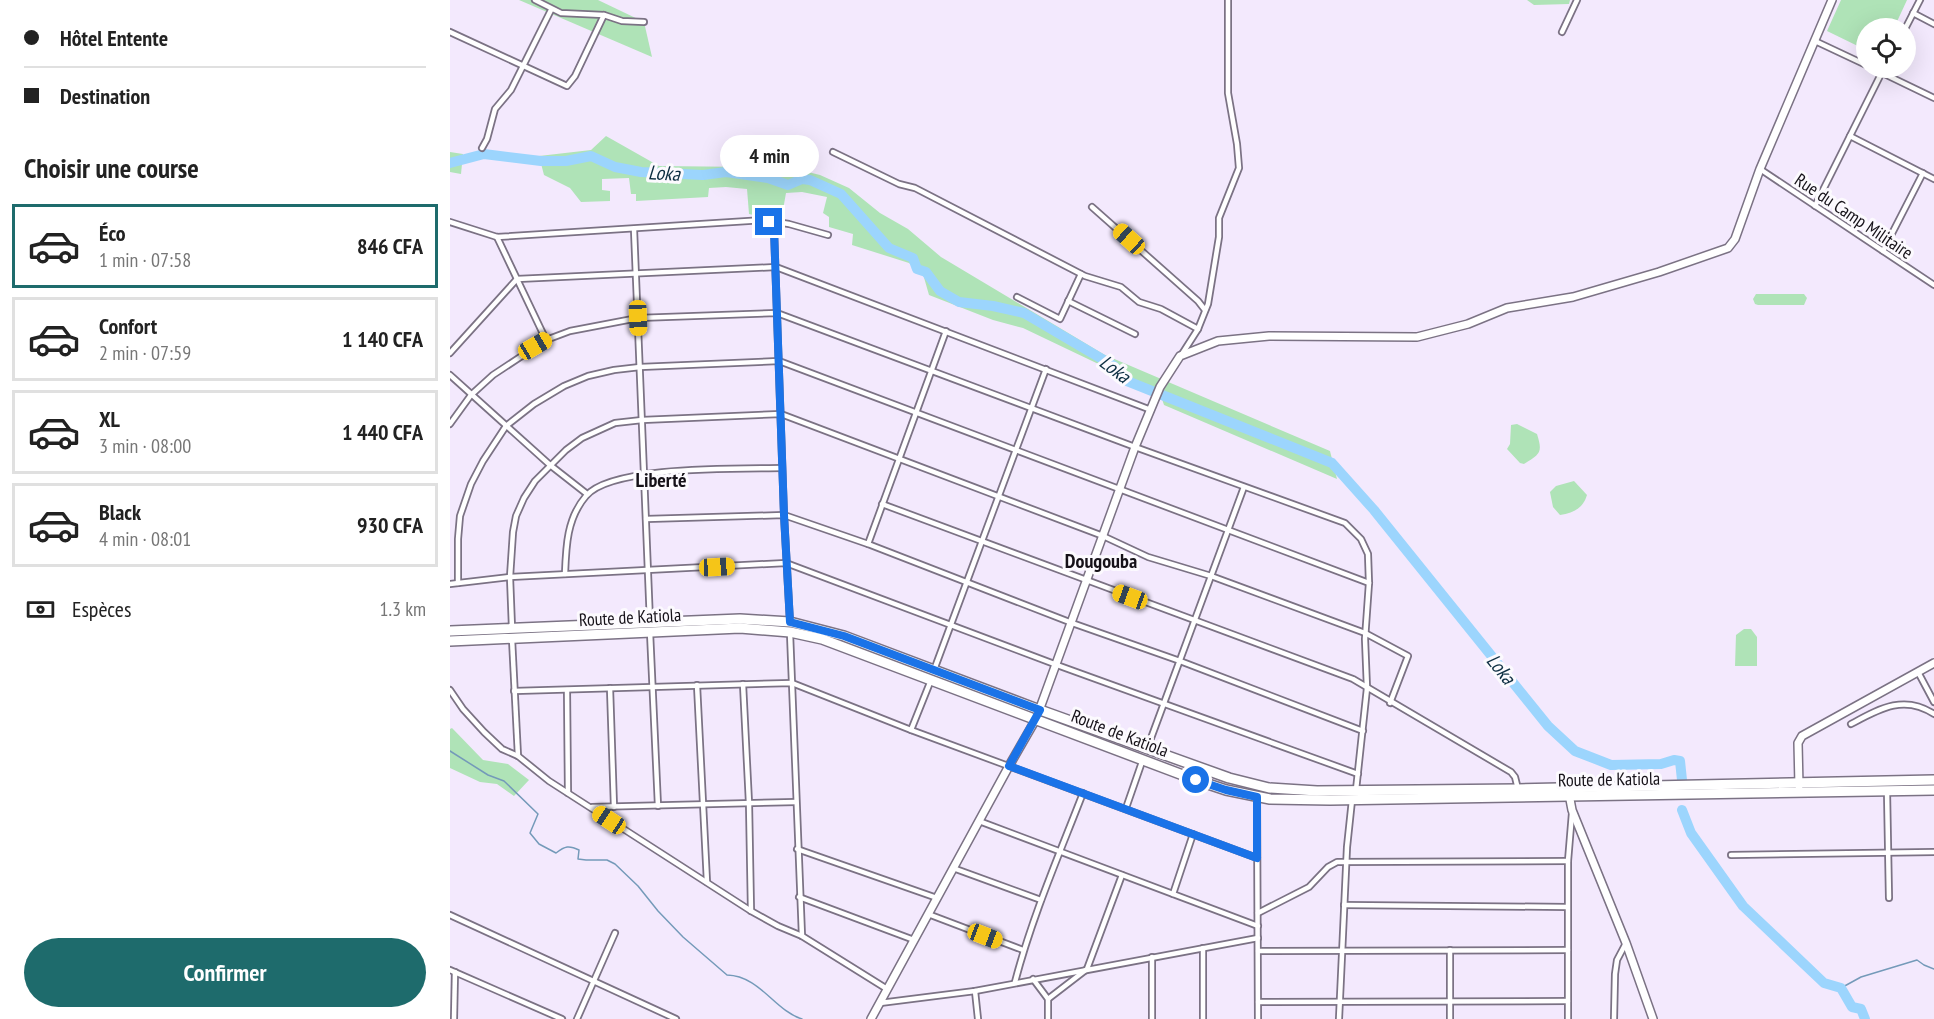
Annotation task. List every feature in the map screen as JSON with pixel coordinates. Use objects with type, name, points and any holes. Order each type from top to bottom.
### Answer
[{"type":"highway","name":"Route de Katiola","points":[[450,641],[512,639],[650,627]]},
{"type":"highway","name":"Route de Katiola","points":[[450,631],[512,628],[790,627],[933,675],[1226,790],[1257,797],[1300,800],[1354,795],[1518,789],[1569,792]]},
{"type":"highway","name":"Route de Katiola","points":[[1038,715],[1147,749],[1229,778],[1269,788],[1298,791],[1354,795],[1569,792],[1799,788],[1934,780]]},
{"type":"highway","name":"Route de Katiola","points":[[1799,788],[1934,790]]},
{"type":"street","points":[[535,0],[551,10],[576,15],[604,15],[622,21],[644,22]]},
{"type":"street","points":[[871,1019],[1038,715],[1135,447],[1160,387],[1198,329],[1208,304],[1219,237],[1219,218],[1239,168],[1228,93],[1228,0]]},
{"type":"street","points":[[1562,32],[1577,0]]},
{"type":"street","points":[[1180,356],[1218,341],[1269,336],[1417,337],[1468,324],[1507,308],[1573,297],[1659,272],[1730,246],[1735,239],[1760,169],[1832,0]]},
{"type":"street","points":[[1910,18],[1920,0]]},
{"type":"street","points":[[482,148],[487,140],[495,109],[511,90],[551,10]]},
{"type":"street","points":[[1913,13],[1934,24]]},
{"type":"street","points":[[450,32],[567,86],[575,76],[604,15]]},
{"type":"street","points":[[1815,40],[1856,59]]},
{"type":"street","points":[[1815,206],[1879,78]]},
{"type":"street","points":[[1897,78],[1934,99]]},
{"type":"street","points":[[1850,136],[1934,179]]},
{"type":"street","points":[[833,152],[899,184],[915,188],[1081,274],[1121,287],[1139,302],[1161,309],[1198,329]]},
{"type":"street","name":"Rue du Camp Militaire","points":[[1760,169],[1934,285]]},
{"type":"street","points":[[1883,251],[1923,173]]},
{"type":"street","points":[[1092,207],[1198,301],[1205,310]]},
{"type":"street","points":[[450,222],[497,237],[751,221],[789,224],[828,235]]},
{"type":"street","points":[[769,222],[774,229],[776,267],[801,936]]},
{"type":"street","points":[[634,229],[658,806]]},
{"type":"street","points":[[497,237],[546,340]]},
{"type":"street","points":[[451,351],[517,279],[776,267],[1151,410]]},
{"type":"street","points":[[1017,297],[1060,319],[1081,274]]},
{"type":"street","points":[[1068,301],[1135,334]]},
{"type":"street","points":[[450,424],[471,395],[493,375],[546,340],[581,328],[638,318],[777,313],[1345,523],[1355,531],[1366,547],[1369,583],[1365,633],[1367,688],[1347,861],[1339,1019]]},
{"type":"street","points":[[868,544],[946,331]]},
{"type":"street","points":[[458,583],[458,539],[465,500],[483,461],[507,426],[534,404],[564,386],[588,376],[640,367],[779,361],[1369,583]]},
{"type":"street","points":[[911,730],[1046,369]]},
{"type":"street","points":[[450,375],[550,465],[586,494]]},
{"type":"street","points":[[512,628],[510,576],[516,516],[535,481],[582,438],[599,428],[615,423],[781,414],[1102,536],[1148,557],[1210,576],[1365,633],[1408,656],[1390,703]]},
{"type":"street","points":[[565,574],[568,531],[573,518],[586,494],[608,483],[644,473],[782,468]]},
{"type":"street","points":[[1147,749],[1244,487]]},
{"type":"street","points":[[882,504],[1353,679],[1390,703],[1511,772],[1518,789]]},
{"type":"street","points":[[646,519],[784,515],[868,544],[1363,731]]},
{"type":"street","points":[[450,585],[510,576],[786,563],[951,626],[1358,774]]},
{"type":"street","points":[[512,639],[518,756]]},
{"type":"street","points":[[1799,788],[1798,743],[1802,736],[1934,663]]},
{"type":"street","points":[[1918,672],[1934,702]]},
{"type":"street","points":[[514,691],[792,683],[911,730],[1257,858]]},
{"type":"street","points":[[743,684],[749,802],[751,911]]},
{"type":"street","points":[[697,685],[707,882]]},
{"type":"street","points":[[610,688],[614,807]]},
{"type":"street","points":[[450,690],[463,709],[502,749],[518,756],[568,794],[751,911],[801,936],[888,990]]},
{"type":"street","points":[[567,690],[568,794]]},
{"type":"street","points":[[1851,724],[1890,705],[1921,706],[1934,714]]},
{"type":"street","points":[[1126,808],[1143,759]]},
{"type":"street","points":[[1887,791],[1889,898]]},
{"type":"street","points":[[1569,792],[1572,810],[1626,943],[1653,1019]]},
{"type":"street","points":[[1015,982],[1023,950],[1083,793]]},
{"type":"street","points":[[1257,797],[1258,1019]]},
{"type":"street","points":[[590,807],[796,802]]},
{"type":"street","points":[[1568,1019],[1567,907],[1572,810]]},
{"type":"street","points":[[979,820],[1258,926]]},
{"type":"street","points":[[1173,894],[1193,834]]},
{"type":"street","points":[[797,849],[937,898]]},
{"type":"street","points":[[1731,855],[1934,852]]},
{"type":"street","points":[[1258,913],[1309,887],[1332,864],[1347,861],[1568,861]]},
{"type":"street","points":[[953,868],[1041,900]]},
{"type":"street","points":[[1048,999],[1087,969],[1122,875]]},
{"type":"street","points":[[799,897],[914,940]]},
{"type":"street","points":[[1344,905],[1567,907]]},
{"type":"street","points":[[928,914],[1023,950]]},
{"type":"street","points":[[450,915],[676,1019]]},
{"type":"street","points":[[577,1019],[615,933]]},
{"type":"street","points":[[880,1003],[975,991],[1258,938]]},
{"type":"street","points":[[1614,1019],[1617,960],[1626,943]]},
{"type":"street","points":[[1203,948],[1203,1019]]},
{"type":"street","points":[[1450,950],[1450,1019]]},
{"type":"street","points":[[1258,951],[1568,950]]},
{"type":"street","points":[[1152,957],[1152,1019]]},
{"type":"street","points":[[454,1019],[453,971],[562,1019]]},
{"type":"street","points":[[1034,979],[1048,999],[1048,1019]]},
{"type":"street","points":[[975,991],[978,1019]]},
{"type":"street","points":[[1258,1002],[1568,1001]]},
{"type":"green space","points":[[519,0],[598,0],[644,22],[652,57]]},
{"type":"green space","points":[[1527,0],[1570,0],[1569,4],[1534,5]]},
{"type":"green space","points":[[1841,0],[1907,0],[1899,18],[1856,18],[1856,45],[1827,31]]},
{"type":"green space","points":[[606,136],[659,166],[752,167],[762,170],[780,167],[820,175],[849,188],[880,213],[908,229],[941,257],[1105,355],[1330,451],[1337,479],[1164,405],[1161,396],[1124,382],[1111,370],[1023,328],[993,320],[929,295],[923,274],[909,263],[852,245],[853,234],[829,227],[829,217],[823,213],[827,197],[802,192],[786,193],[781,221],[749,214],[747,189],[709,188],[708,197],[636,201],[636,194],[631,194],[629,178],[602,179],[602,190],[610,191],[610,201],[581,202],[570,188],[544,175],[539,156],[591,150]]},
{"type":"green space","points":[[450,152],[463,154],[461,174],[450,172]]},
{"type":"green space","points":[[1756,294],[1804,294],[1807,298],[1804,305],[1758,305],[1753,299]]},
{"type":"green space","points":[[1517,424],[1537,434],[1540,445],[1537,455],[1524,464],[1520,463],[1507,449],[1510,444],[1511,425]]},
{"type":"green space","points":[[1574,481],[1587,495],[1585,500],[1577,509],[1560,515],[1553,507],[1550,492],[1556,486]]},
{"type":"green space","points":[[1744,629],[1751,629],[1757,637],[1757,666],[1735,666],[1736,635]]},
{"type":"green space","points":[[452,728],[483,760],[508,764],[529,780],[514,796],[497,784],[480,782],[450,768],[450,729]]},
{"type":"waterway","name":"Loka","points":[[450,163],[484,154],[541,161],[566,161],[591,156],[615,167],[641,172],[703,175],[726,172],[768,178],[788,185],[802,179],[810,180],[841,194],[889,248],[913,258],[917,269],[926,272],[940,291],[959,302],[1024,313],[1114,366],[1127,381],[1332,463],[1374,510],[1548,726],[1575,751],[1611,765],[1661,764],[1674,760],[1680,761],[1682,780]]},
{"type":"waterway","points":[[450,751],[488,775],[504,781],[538,814],[530,833],[539,844],[556,853],[572,847],[579,850],[578,859],[607,860],[615,864],[638,886],[683,937],[727,975],[749,981],[792,1015],[802,1019]]},
{"type":"waterway","name":"Loka","points":[[1682,810],[1691,833],[1743,906],[1824,983],[1841,988],[1852,1007],[1861,1009],[1865,1019]]},
{"type":"waterway","points":[[1841,988],[1861,977],[1917,960],[1934,969]]},
{"type":"district","name":"Liberté","points":[[661,480]]},
{"type":"district","name":"Dougouba","points":[[1101,561]]},
{"type":"route","points":[[769,222],[774,229],[790,622],[844,636],[1040,710],[1009,766],[1257,858],[1257,797],[1196,780]]}]
